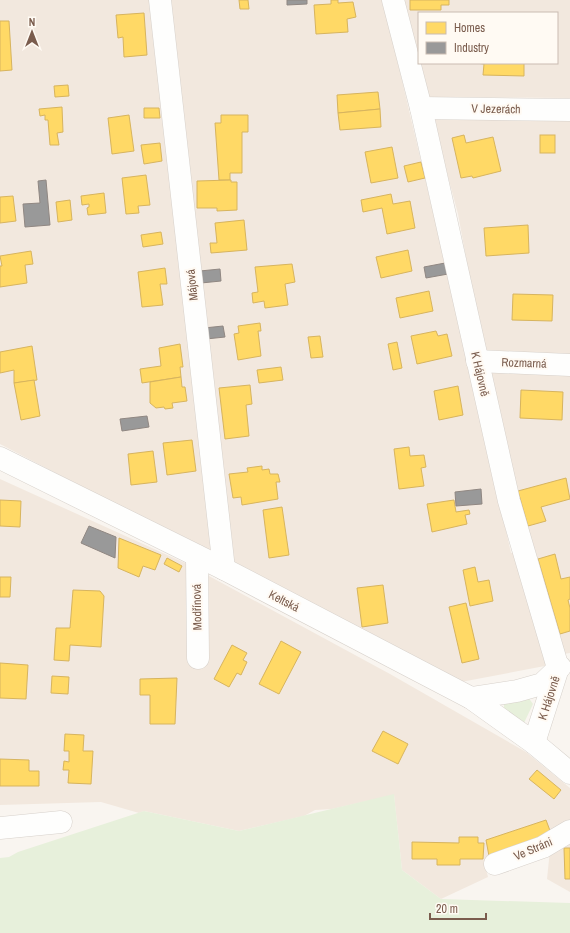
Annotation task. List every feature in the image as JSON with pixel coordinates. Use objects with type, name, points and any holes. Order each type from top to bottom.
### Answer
[{"type":"street","name":"Májová","points":[[160,0],[224,570]]},
{"type":"street","name":"K Hájovně","points":[[394,0],[421,108],[509,501],[564,666],[534,743]]},
{"type":"street","name":"V Jezerách","points":[[421,108],[570,110]]},
{"type":"street","name":"Rozmarná","points":[[477,361],[570,364]]},
{"type":"street","name":"Keltská","points":[[0,458],[197,556],[471,698],[534,743],[570,773]]},
{"type":"street","name":"Modřínová","points":[[197,556],[198,658]]},
{"type":"street","points":[[471,698],[517,691],[542,684],[564,666]]},
{"type":"street","points":[[0,828],[61,822]]},
{"type":"street","name":"Ve Stráni","points":[[495,864],[543,847],[570,831]]},
{"type":"shaded area","points":[[0,0],[151,0],[214,550],[211,554],[0,444]]},
{"type":"shaded area","points":[[167,0],[383,0],[511,553],[515,552],[550,665],[461,682],[240,569],[232,559]]},
{"type":"shaded area","points":[[404,0],[570,0],[570,98],[428,97],[419,64],[558,64],[558,12],[418,12],[418,57]]},
{"type":"shaded area","points":[[431,113],[570,115],[570,354],[483,350],[458,214]]},
{"type":"shaded area","points":[[488,371],[570,374],[570,653],[563,654],[505,456]]},
{"type":"shaded area","points":[[0,479],[185,563],[390,674],[526,752],[570,788],[570,824],[489,856],[484,861],[488,877],[441,899],[402,870],[394,795],[332,809],[315,810],[304,816],[239,831],[144,811],[139,813],[101,802],[0,805]]},
{"type":"shaded area","points":[[570,836],[570,892],[547,879],[550,850]]},
{"type":"green space","points":[[528,697],[533,704],[524,723],[504,709],[504,704]]},
{"type":"green space","points":[[394,794],[402,870],[441,899],[570,903],[570,933],[0,933],[0,858],[9,857],[18,852],[144,811],[239,831]]},
{"type":"building: Homes","points":[[239,0],[248,0],[249,9],[240,9]]},
{"type":"building: Homes","points":[[331,0],[338,0],[338,3],[353,2],[356,17],[347,19],[348,32],[316,34],[314,5],[331,4]]},
{"type":"building: Homes","points":[[410,0],[449,0],[449,5],[441,5],[441,10],[410,10]]},
{"type":"building: Homes","points":[[144,13],[147,55],[124,57],[123,37],[118,38],[116,15]]},
{"type":"building: Homes","points":[[0,21],[9,21],[12,70],[0,71]]},
{"type":"building: Homes","points":[[484,64],[524,64],[524,76],[483,75]]},
{"type":"building: Homes","points":[[68,85],[69,96],[55,97],[54,86]]},
{"type":"building: Homes","points":[[378,92],[380,109],[338,113],[337,95]]},
{"type":"building: Homes","points":[[62,107],[63,132],[57,133],[59,145],[50,145],[48,120],[45,120],[45,115],[40,116],[39,109]]},
{"type":"building: Homes","points":[[144,108],[159,108],[160,118],[144,118]]},
{"type":"building: Homes","points":[[380,109],[381,127],[340,130],[338,113]]},
{"type":"building: Homes","points":[[129,115],[134,151],[112,154],[108,118]]},
{"type":"building: Homes","points":[[221,115],[248,115],[248,132],[242,132],[242,173],[230,173],[230,180],[219,180],[215,123],[221,123]]},
{"type":"building: Homes","points":[[464,135],[466,143],[493,137],[501,171],[473,178],[472,176],[461,178],[452,138]]},
{"type":"building: Homes","points":[[540,135],[555,135],[555,153],[540,153]]},
{"type":"building: Homes","points":[[160,143],[162,161],[144,164],[141,145]]},
{"type":"building: Homes","points":[[392,147],[398,178],[371,183],[365,152]]},
{"type":"building: Homes","points":[[421,162],[425,178],[408,182],[404,166]]},
{"type":"building: Homes","points":[[146,175],[150,205],[138,206],[139,213],[126,214],[122,178]]},
{"type":"building: Homes","points":[[231,180],[231,182],[237,182],[237,210],[217,211],[217,208],[197,208],[197,181]]},
{"type":"building: Homes","points":[[104,193],[106,213],[88,215],[87,208],[89,207],[89,204],[82,205],[81,196]]},
{"type":"building: Homes","points":[[391,194],[393,204],[410,201],[415,228],[387,234],[382,208],[363,212],[361,200]]},
{"type":"building: Homes","points":[[13,196],[16,221],[0,223],[0,197]]},
{"type":"building: Homes","points":[[70,200],[72,220],[58,222],[56,202]]},
{"type":"building: Homes","points":[[244,220],[247,250],[211,253],[210,243],[217,243],[215,223]]},
{"type":"building: Homes","points":[[528,225],[529,253],[486,256],[484,228]]},
{"type":"building: Homes","points":[[161,232],[163,244],[143,247],[141,235]]},
{"type":"building: Homes","points":[[408,250],[412,271],[381,278],[376,257]]},
{"type":"building: Homes","points":[[31,251],[33,264],[25,265],[27,283],[0,287],[0,266],[2,266],[0,256]]},
{"type":"building: Homes","points":[[292,264],[295,282],[285,284],[288,305],[265,308],[264,301],[253,303],[252,293],[258,292],[255,267]]},
{"type":"building: Homes","points":[[165,268],[167,284],[160,284],[163,305],[142,307],[138,272]]},
{"type":"building: Homes","points":[[429,291],[433,311],[400,318],[396,298]]},
{"type":"building: Homes","points":[[513,294],[553,295],[552,321],[512,320]]},
{"type":"building: Homes","points":[[260,323],[261,331],[258,331],[261,356],[238,360],[234,334],[239,333],[238,326]]},
{"type":"building: Homes","points":[[436,331],[438,336],[447,334],[452,356],[417,364],[411,336]]},
{"type":"building: Homes","points":[[320,336],[323,357],[311,358],[308,337]]},
{"type":"building: Homes","points":[[397,342],[402,368],[393,370],[388,344]]},
{"type":"building: Homes","points":[[180,344],[183,367],[180,367],[181,377],[142,383],[140,369],[161,366],[159,348]]},
{"type":"building: Homes","points":[[32,346],[37,380],[14,383],[14,370],[0,373],[0,352]]},
{"type":"building: Homes","points":[[281,367],[283,380],[259,383],[257,370]]},
{"type":"building: Homes","points":[[181,377],[182,387],[185,387],[187,401],[172,403],[173,408],[165,409],[164,407],[156,408],[150,403],[150,382]]},
{"type":"building: Homes","points":[[34,380],[40,416],[21,420],[14,383]]},
{"type":"building: Homes","points":[[250,385],[252,404],[246,405],[249,436],[225,439],[219,388]]},
{"type":"building: Homes","points":[[458,386],[463,415],[439,420],[434,391]]},
{"type":"building: Homes","points":[[521,390],[563,392],[562,420],[520,418]]},
{"type":"building: Homes","points":[[192,440],[196,471],[167,475],[163,443]]},
{"type":"building: Homes","points":[[409,447],[410,456],[424,455],[426,467],[421,468],[424,486],[399,489],[394,449]]},
{"type":"building: Homes","points":[[153,451],[157,482],[131,485],[128,454]]},
{"type":"building: Homes","points":[[262,466],[262,470],[269,469],[270,474],[278,474],[280,482],[276,482],[278,499],[242,505],[241,497],[233,498],[229,474],[248,472],[247,468]]},
{"type":"building: Homes","points":[[566,478],[570,499],[541,507],[546,521],[528,526],[518,491]]},
{"type":"building: Homes","points":[[0,500],[21,501],[20,527],[0,526]]},
{"type":"building: Homes","points":[[454,500],[456,512],[469,510],[470,514],[465,515],[467,524],[432,532],[427,504]]},
{"type":"building: Homes","points":[[282,507],[289,555],[269,558],[263,510]]},
{"type":"building: Homes","points":[[119,538],[161,555],[155,570],[143,566],[139,577],[118,568]]},
{"type":"building: Homes","points":[[555,554],[561,579],[570,577],[570,599],[568,600],[570,608],[570,631],[560,634],[538,559]]},
{"type":"building: Homes","points":[[167,558],[182,566],[179,572],[164,564]]},
{"type":"building: Homes","points":[[475,567],[478,582],[489,580],[493,601],[470,606],[463,570]]},
{"type":"building: Homes","points":[[0,577],[11,577],[10,597],[0,597]]},
{"type":"building: Homes","points":[[383,585],[388,623],[362,627],[357,588]]},
{"type":"building: Homes","points":[[73,590],[100,591],[104,596],[101,647],[70,645],[69,661],[54,660],[56,628],[70,628]]},
{"type":"building: Homes","points":[[466,603],[479,659],[462,663],[449,607]]},
{"type":"building: Homes","points":[[281,641],[301,652],[279,694],[259,684]]},
{"type":"building: Homes","points":[[232,645],[247,653],[243,660],[247,662],[241,675],[237,673],[229,687],[214,679]]},
{"type":"building: Homes","points":[[0,663],[28,665],[26,699],[0,698]]},
{"type":"building: Homes","points":[[52,676],[69,677],[68,694],[51,693]]},
{"type":"building: Homes","points":[[177,678],[175,724],[150,724],[150,695],[140,695],[140,679]]},
{"type":"building: Homes","points":[[383,731],[408,744],[398,764],[372,751]]},
{"type":"building: Homes","points":[[65,734],[84,735],[83,751],[93,751],[91,784],[68,783],[69,770],[63,770],[64,761],[69,762],[69,751],[64,751]]},
{"type":"building: Homes","points":[[0,759],[29,760],[29,771],[39,771],[39,786],[0,786]]},
{"type":"building: Homes","points":[[537,770],[561,790],[554,799],[529,779]]},
{"type":"building: Homes","points":[[546,820],[552,836],[489,856],[486,840]]},
{"type":"building: Homes","points":[[459,837],[478,837],[478,843],[484,843],[483,859],[460,859],[460,865],[437,865],[437,859],[412,859],[412,842],[459,843]]},
{"type":"building: Homes","points":[[564,848],[570,848],[570,879],[565,879]]},
{"type":"building: Industry","points":[[287,0],[307,0],[307,4],[287,5]]},
{"type":"building: Industry","points":[[46,180],[50,225],[25,227],[23,204],[40,203],[38,181]]},
{"type":"building: Industry","points":[[445,263],[448,274],[426,278],[424,267]]},
{"type":"building: Industry","points":[[220,269],[221,281],[201,283],[200,271]]},
{"type":"building: Industry","points":[[223,326],[225,337],[206,339],[204,328]]},
{"type":"building: Industry","points":[[147,416],[149,427],[122,431],[120,419]]},
{"type":"building: Industry","points":[[481,489],[482,504],[456,506],[455,492]]},
{"type":"building: Industry","points":[[89,526],[116,537],[115,558],[81,543]]}]
